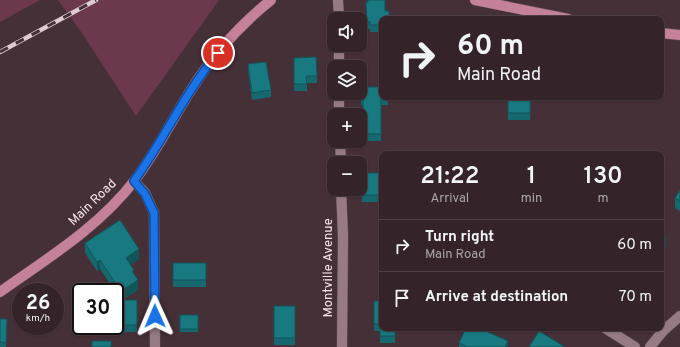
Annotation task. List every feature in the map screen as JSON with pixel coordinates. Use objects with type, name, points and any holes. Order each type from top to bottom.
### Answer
[{"type":"main road","name":"Main Road","points":[[0,292],[88,228],[111,208],[150,159],[209,63],[236,32],[258,10],[271,0]]},
{"type":"main road","points":[[475,0],[553,16]]},
{"type":"main road","points":[[664,33],[680,35]]},
{"type":"street","points":[[338,0],[339,12]]},
{"type":"street","points":[[134,181],[145,194],[154,213],[155,347]]},
{"type":"street","name":"Montville Avenue","points":[[341,196],[343,236],[342,347]]},
{"type":"street","points":[[664,330],[680,316]]},
{"type":"street","points":[[610,331],[635,347]]},
{"type":"street","points":[[650,347],[663,331]]},
{"type":"shaded area","points":[[0,0],[40,0],[0,22]]},
{"type":"shaded area","points":[[58,0],[219,0],[136,116],[82,33]]},
{"type":"building","points":[[368,0],[385,0],[385,11],[389,11],[389,16],[379,16],[379,25],[370,25],[370,22],[367,22],[366,2],[368,2]]},
{"type":"building","points":[[316,57],[317,76],[306,76],[307,84],[294,84],[294,58]]},
{"type":"building","points":[[266,62],[271,90],[252,93],[248,64]]},
{"type":"building","points":[[367,87],[379,87],[379,100],[381,100],[381,134],[367,134],[367,108],[363,108],[363,100],[367,100]]},
{"type":"building","points":[[508,100],[530,100],[530,113],[508,113]]},
{"type":"building","points":[[367,173],[379,173],[379,195],[367,195]]},
{"type":"building","points":[[680,190],[680,201],[675,198]]},
{"type":"building","points":[[120,220],[139,249],[126,258],[134,270],[132,271],[138,280],[124,289],[124,283],[116,283],[100,260],[97,262],[85,243]]},
{"type":"building","points":[[173,263],[206,263],[206,280],[173,280]]},
{"type":"building","points":[[124,300],[137,300],[137,325],[124,325]]},
{"type":"building","points":[[374,301],[379,301],[379,324],[374,324]]},
{"type":"building","points":[[274,306],[295,306],[295,338],[274,338]]},
{"type":"building","points":[[180,315],[198,315],[198,329],[180,329]]},
{"type":"building","points":[[0,319],[7,319],[6,343],[0,342]]},
{"type":"building","points":[[380,331],[395,331],[395,336],[380,336]]},
{"type":"building","points":[[465,331],[486,331],[508,341],[505,347],[466,347],[459,343]]},
{"type":"building","points":[[539,331],[565,347],[529,347]]},
{"type":"building","points":[[92,341],[111,341],[111,347],[92,347]]},
{"type":"railway","points":[[0,52],[96,0]]},
{"type":"route","points":[[155,316],[154,213],[145,194],[134,181],[150,159],[209,63],[218,53]]}]
